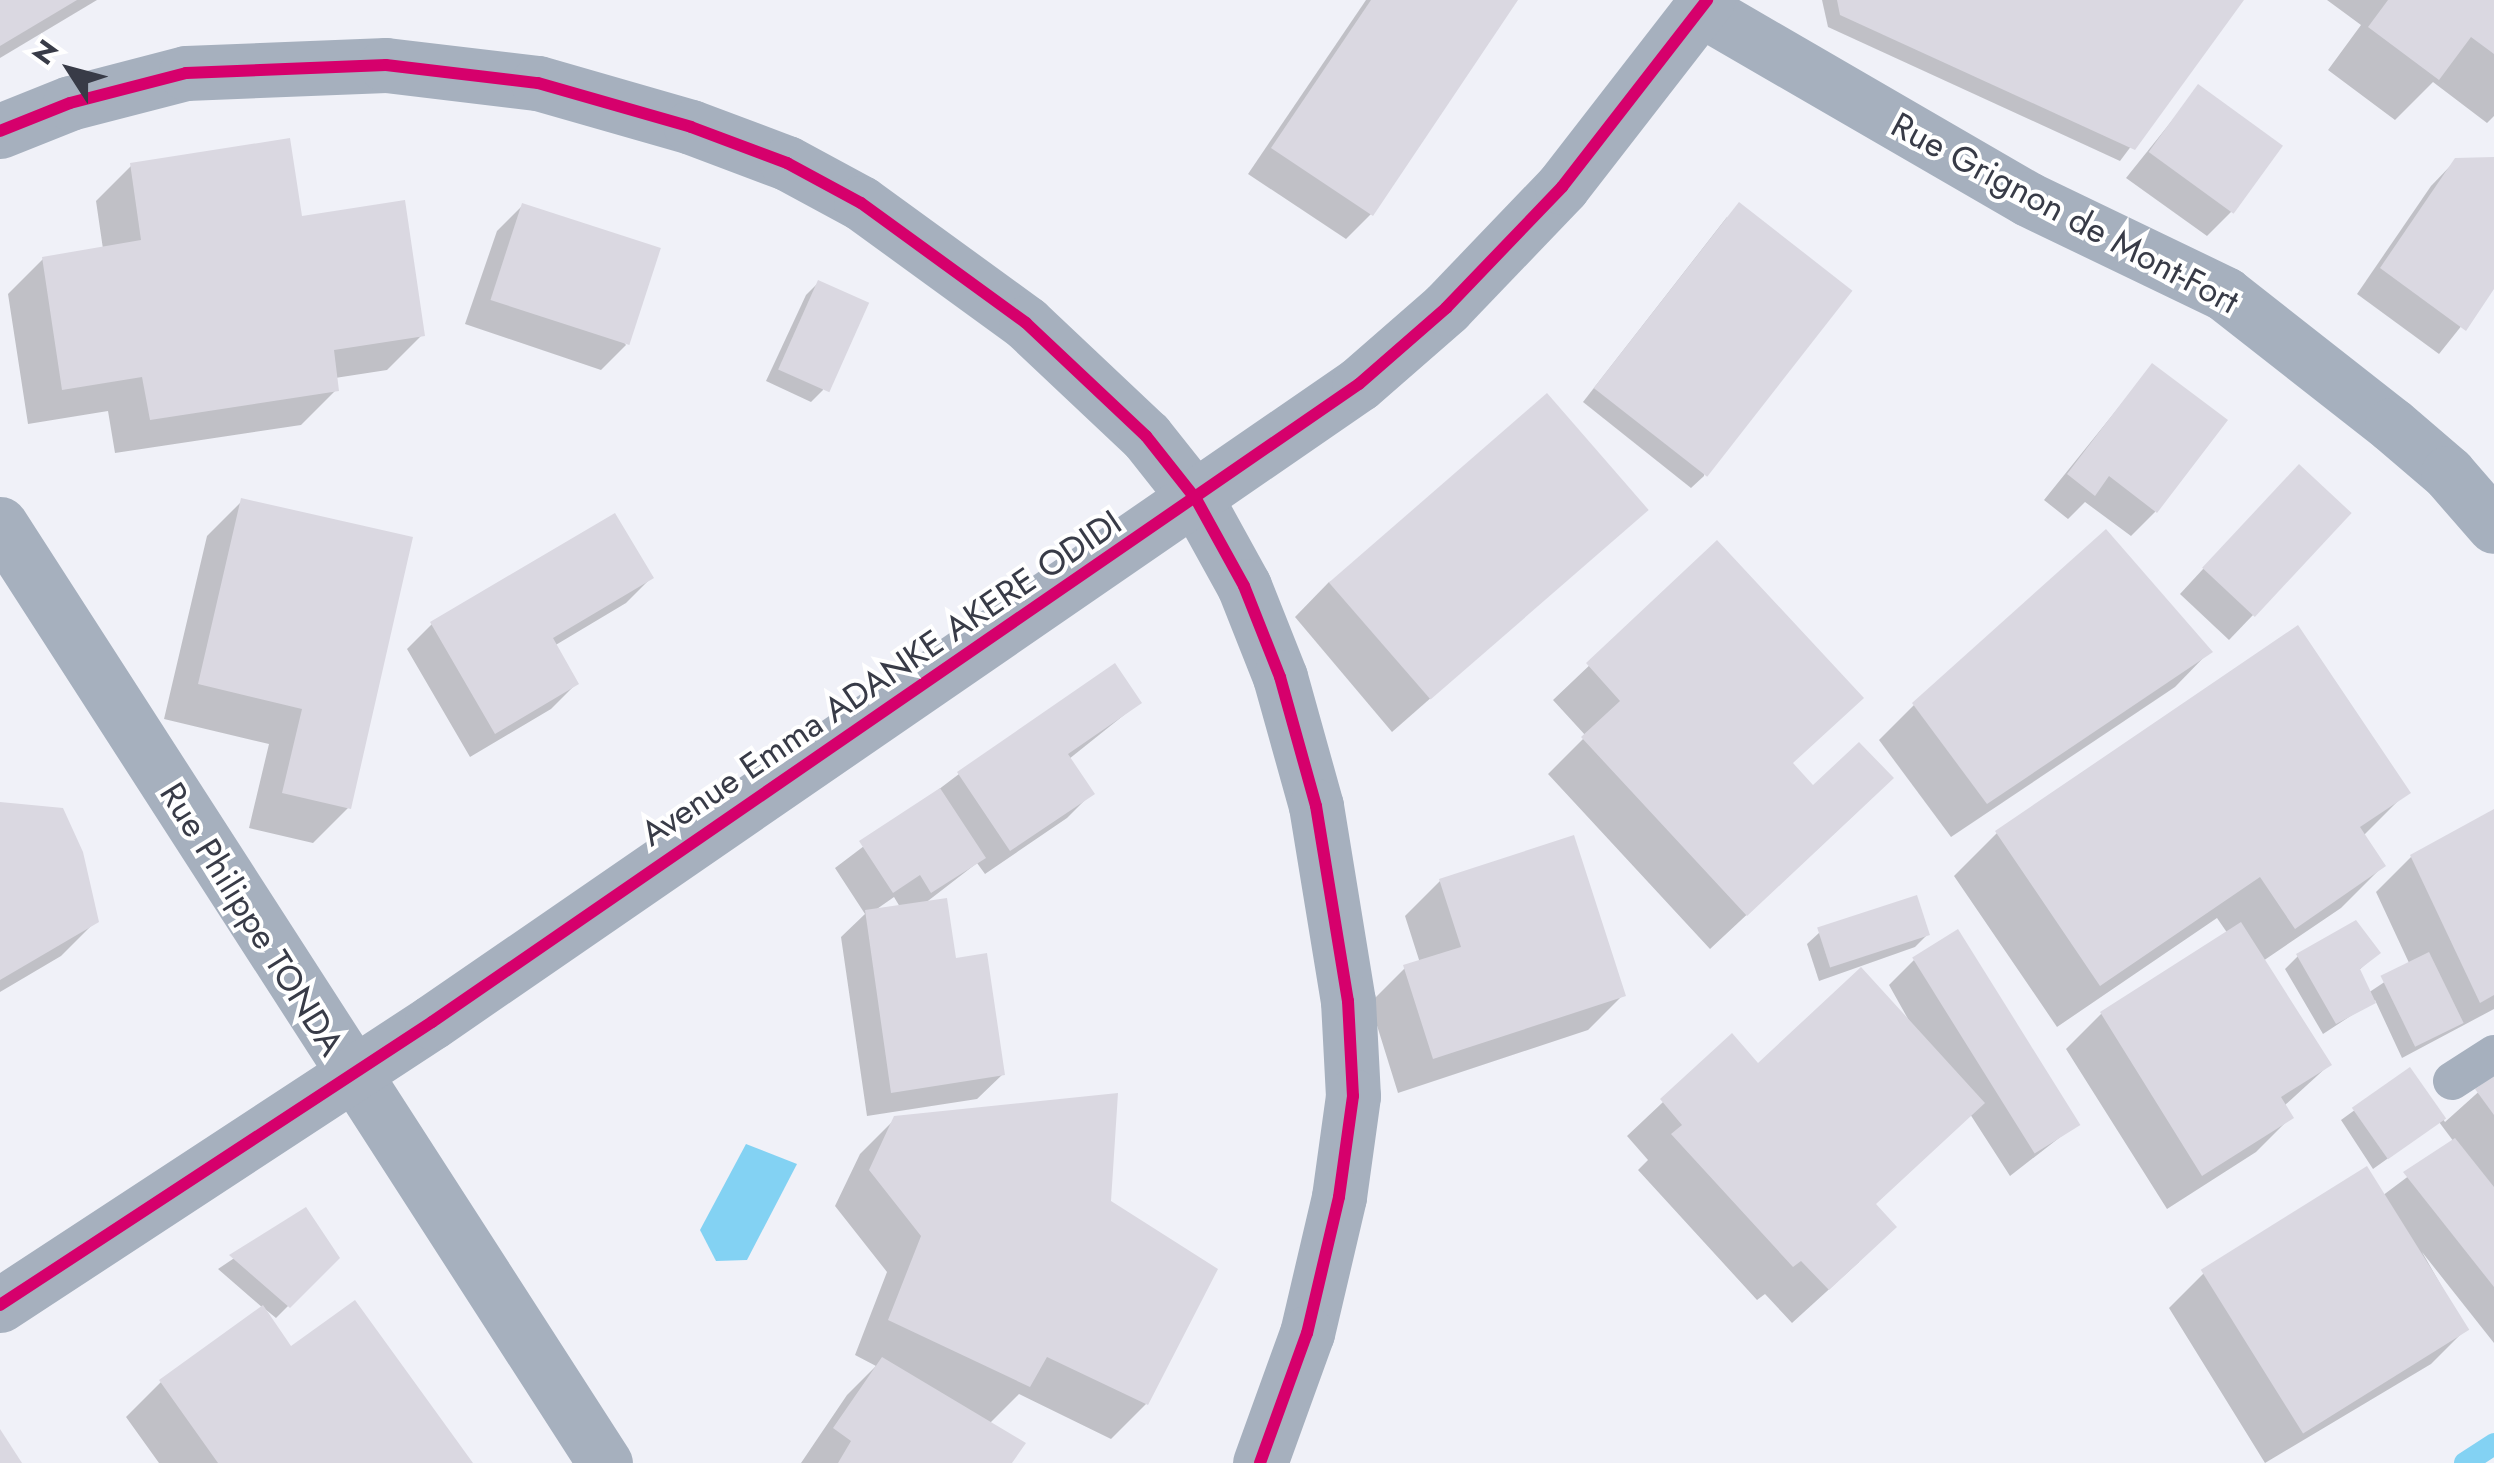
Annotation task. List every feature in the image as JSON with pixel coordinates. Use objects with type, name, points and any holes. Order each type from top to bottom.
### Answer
[{"type":"street","name":"Avenue Emma ADANKE AKERE ODIDI","points":[[0,1304],[351,1076],[1359,384],[1446,308],[1562,187],[1705,5]]},
{"type":"street","name":"Rue Grignon de Mont-Fort","points":[[1705,5],[2028,199],[2225,294],[2392,424],[2448,473],[2494,526]]},
{"type":"street","points":[[0,131],[70,103],[186,73],[308,66],[461,70],[636,110],[788,164],[920,240],[1104,395],[1196,499],[1244,586],[1280,677],[1316,806],[1348,1001],[1352,1096],[1339,1198],[1308,1333],[1260,1463]]},
{"type":"street","name":"Rue Philippe TONDA","points":[[0,524],[351,1076],[605,1463]]},
{"type":"lane","points":[[2452,1082],[2494,1054]]},
{"type":"water","points":[[746,1144],[797,1164],[747,1260],[716,1261],[700,1230]]},
{"type":"building","points":[[0,0],[77,0],[0,46]]},
{"type":"building","points":[[1371,0],[1518,0],[1373,216],[1271,148]]},
{"type":"building","points":[[1837,0],[2244,0],[2135,150],[1840,15]]},
{"type":"building","points":[[2388,0],[2494,0],[2494,54],[2471,37],[2439,80],[2368,27]]},
{"type":"building","points":[[2198,84],[2283,146],[2234,214],[2149,152]]},
{"type":"building","points":[[290,138],[302,216],[405,200],[425,336],[334,350],[339,391],[150,420],[142,377],[62,390],[42,257],[141,240],[130,163]]},
{"type":"building","points":[[2494,157],[2494,289],[2466,331],[2380,268],[2455,158]]},
{"type":"building","points":[[1739,202],[1852,291],[1707,477],[1594,388]]},
{"type":"building","points":[[522,203],[661,248],[629,345],[490,300]]},
{"type":"building","points":[[818,280],[869,303],[829,392],[778,370]]},
{"type":"building","points":[[2152,363],[2228,420],[2157,513],[2109,476],[2095,496],[2067,474]]},
{"type":"building","points":[[1547,393],[1649,510],[1431,700],[1329,583]]},
{"type":"building","points":[[2299,464],[2352,513],[2255,617],[2202,568]]},
{"type":"building","points":[[241,498],[413,537],[351,809],[282,793],[302,709],[198,684]]},
{"type":"building","points":[[615,513],[654,578],[553,638],[579,684],[495,734],[430,622]]},
{"type":"building","points":[[2106,529],[2213,652],[1987,804],[1912,703]]},
{"type":"building","points":[[1717,540],[1864,698],[1793,763],[1813,785],[1859,742],[1894,778],[1747,916],[1581,737],[1620,701],[1586,663]]},
{"type":"building","points":[[2298,625],[2411,793],[2360,827],[2386,866],[2295,929],[2260,877],[2100,986],[1995,831]]},
{"type":"building","points":[[1115,663],[1142,703],[1068,754],[1095,794],[1010,851],[957,772]]},
{"type":"building","points":[[940,788],[986,858],[931,893],[920,875],[893,893],[859,841]]},
{"type":"building","points":[[0,802],[63,808],[83,852],[99,922],[0,980]]},
{"type":"building","points":[[2494,809],[2494,995],[2480,1003],[2410,855]]},
{"type":"building","points":[[1574,835],[1626,996],[1433,1059],[1403,965],[1461,947],[1439,879]]},
{"type":"building","points":[[1917,895],[1930,935],[1830,967],[1817,927]]},
{"type":"building","points":[[947,898],[956,958],[987,953],[1005,1075],[891,1093],[865,910]]},
{"type":"building","points":[[2356,920],[2381,953],[2360,969],[2376,1003],[2336,1024],[2296,954]]},
{"type":"building","points":[[2241,922],[2332,1065],[2281,1097],[2294,1118],[2202,1176],[2100,1012]]},
{"type":"building","points":[[1958,929],[2080,1125],[2035,1154],[1912,958]]},
{"type":"building","points":[[2429,952],[2464,1023],[2415,1047],[2380,976]]},
{"type":"building","points":[[1861,967],[1985,1103],[1876,1204],[1897,1227],[1829,1290],[1801,1261],[1793,1267],[1671,1134],[1682,1125],[1660,1099],[1732,1033],[1758,1063]]},
{"type":"building","points":[[2410,1067],[2446,1119],[2388,1159],[2352,1108]]},
{"type":"building","points":[[2494,1075],[2494,1115],[2475,1089]]},
{"type":"building","points":[[1118,1093],[1111,1201],[1218,1269],[1148,1405],[1047,1357],[1030,1387],[888,1320],[921,1236],[869,1170],[894,1116]]},
{"type":"building","points":[[2455,1138],[2494,1187],[2494,1287],[2403,1172]]},
{"type":"building","points":[[2367,1166],[2469,1330],[2303,1434],[2201,1270]]},
{"type":"building","points":[[306,1207],[340,1258],[290,1308],[229,1255]]},
{"type":"building","points":[[355,1300],[473,1463],[218,1463],[159,1380],[263,1305],[291,1346]]},
{"type":"building","points":[[882,1357],[1026,1443],[1012,1463],[838,1463],[851,1441],[833,1428]]},
{"type":"building","points":[[0,1429],[22,1463],[0,1463]]},
{"type":"waterway","points":[[2465,1463],[2494,1444]]},
{"type":"cycle path","points":[[0,1305],[432,1022],[1359,384],[1446,308],[1562,187],[1707,0]]},
{"type":"cycle path","points":[[0,131],[70,103],[186,73],[386,65],[538,83],[691,127],[787,163],[861,203],[1026,323],[1146,436],[1196,499],[1244,586],[1280,677],[1316,806],[1348,1001],[1353,1096],[1339,1197],[1307,1333],[1260,1463]]}]
